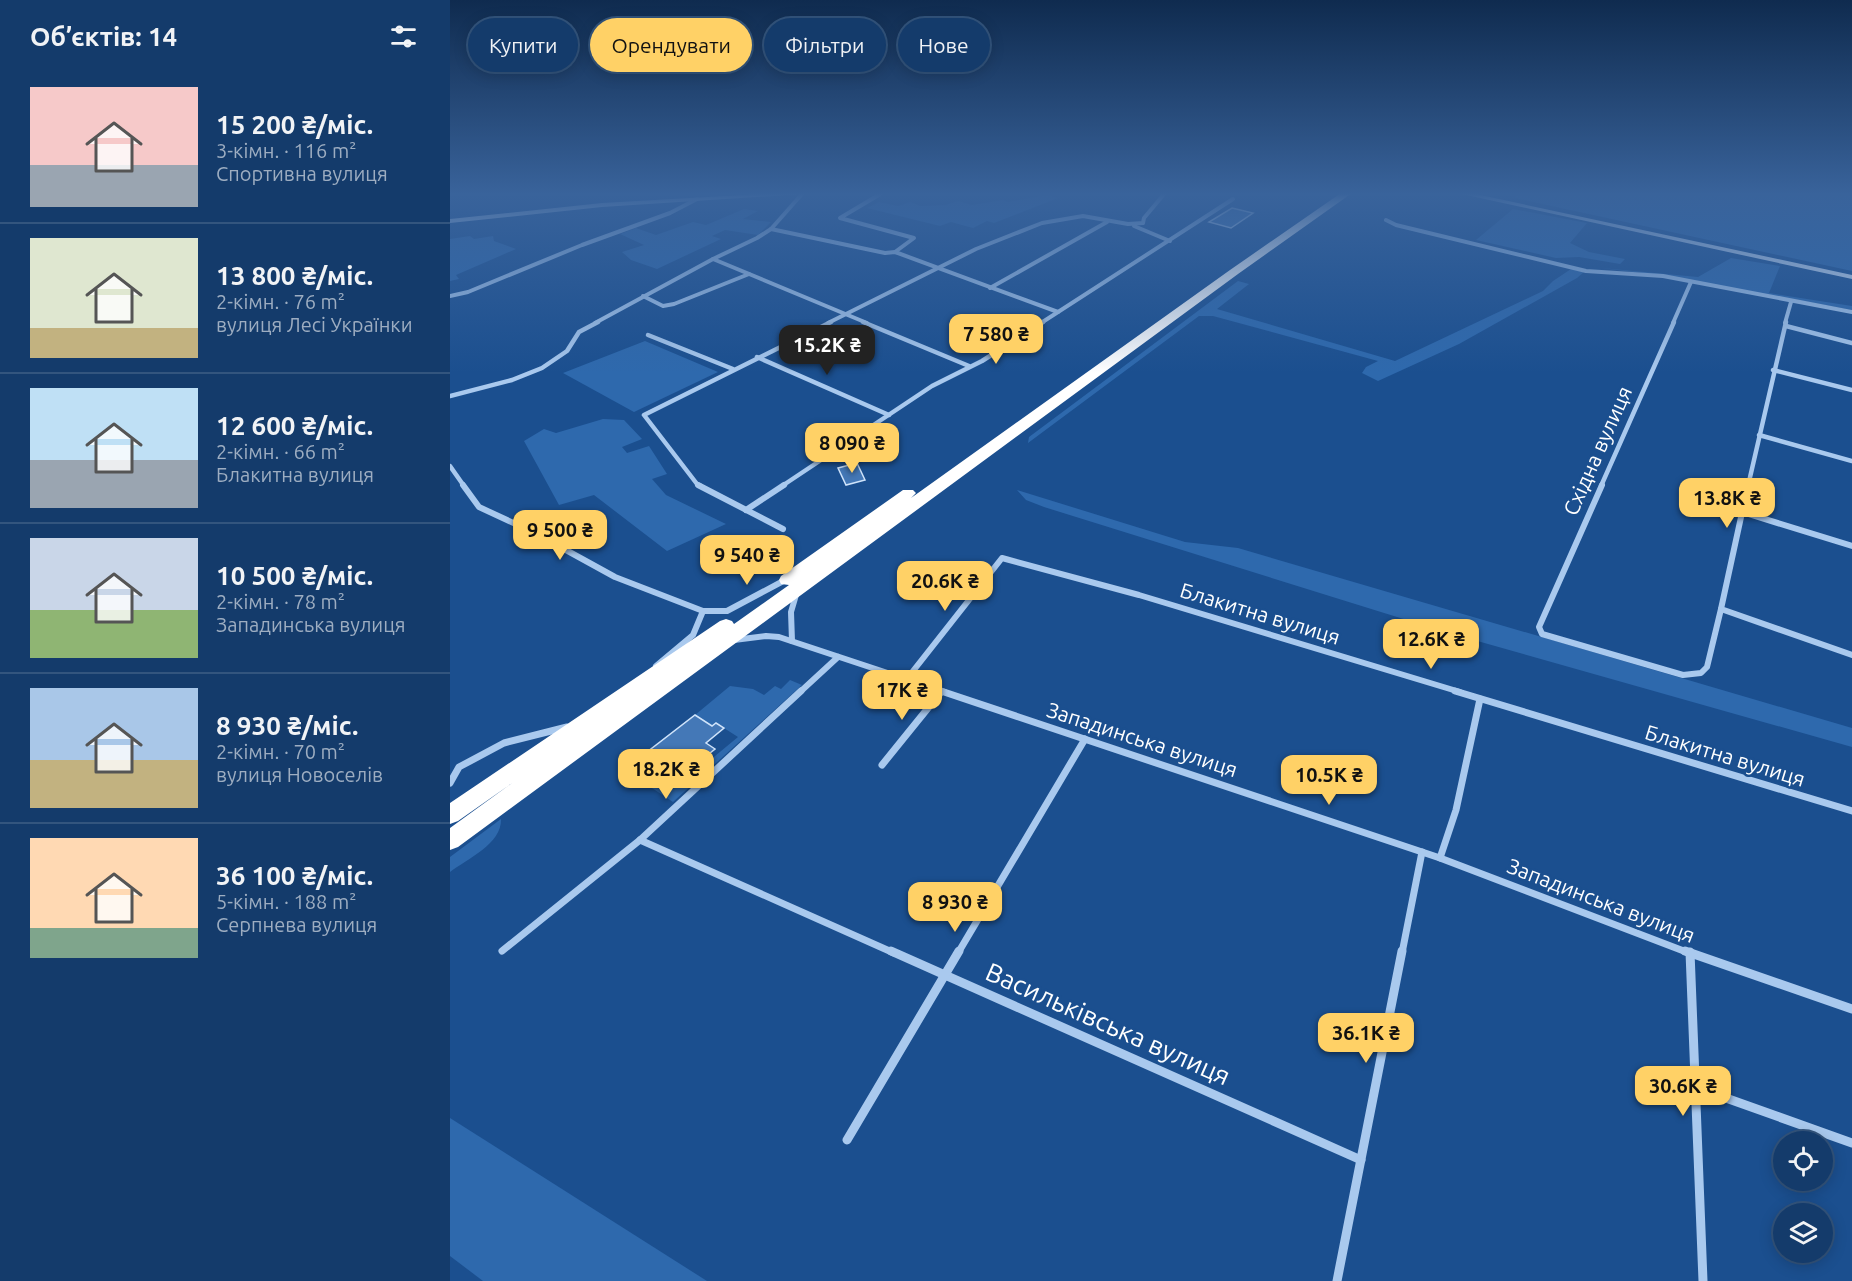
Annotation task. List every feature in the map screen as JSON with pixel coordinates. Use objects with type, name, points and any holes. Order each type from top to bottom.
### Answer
[{"type":"highway","points":[[450,840],[720,644],[797,580],[1249,253]]},
{"type":"highway","points":[[450,815],[634,687],[797,580],[1260,253]]},
{"type":"street","points":[[450,296],[468,292],[561,253]]},
{"type":"street","points":[[450,396],[499,384],[547,364],[568,351],[579,332],[725,253]]},
{"type":"street","points":[[897,253],[1058,312]]},
{"type":"street","points":[[783,529],[697,484],[644,415],[969,253]]},
{"type":"street","points":[[990,288],[1052,253]]},
{"type":"street","points":[[746,510],[932,386],[982,361],[1151,253]]},
{"type":"street","points":[[1513,253],[1586,270],[1663,276],[1852,312]]},
{"type":"street","points":[[1742,253],[1852,276]]},
{"type":"street","points":[[712,259],[969,366]]},
{"type":"street","points":[[643,296],[663,306],[674,304],[749,274]]},
{"type":"street","name":"Східна вулиця","points":[[1691,282],[1539,627],[1542,634],[1683,675],[1701,673],[1707,667],[1721,609]]},
{"type":"street","points":[[1791,302],[1773,370],[1721,609],[1852,655]]},
{"type":"street","points":[[1786,326],[1852,343]]},
{"type":"street","points":[[648,335],[733,369]]},
{"type":"street","points":[[757,357],[889,415]]},
{"type":"street","points":[[1773,370],[1852,390]]},
{"type":"street","points":[[1759,435],[1852,461]]},
{"type":"street","points":[[450,466],[479,507],[535,533],[615,577],[703,611],[727,611],[797,580]]},
{"type":"street","points":[[1742,512],[1852,546]]},
{"type":"street","name":"Блакитна вулиця","points":[[906,681],[1002,558],[1139,595],[1852,811]]},
{"type":"street","points":[[792,641],[789,619],[797,580]]},
{"type":"street","points":[[634,687],[671,651],[693,635],[703,611]]},
{"type":"street","name":"Западинська вулиця","points":[[720,644],[766,636],[792,641],[906,681],[1169,764],[1440,858],[1624,925],[1690,952],[1852,1009]]},
{"type":"street","points":[[502,951],[640,840],[838,657]]},
{"type":"street","points":[[882,765],[941,692]]},
{"type":"street","points":[[1440,858],[1456,810],[1480,699]]},
{"type":"street","points":[[450,774],[504,743],[582,723]]},
{"type":"street","points":[[847,1140],[1085,739]]},
{"type":"street","points":[[450,764],[459,767]]},
{"type":"street","points":[[450,783],[459,767]]},
{"type":"street","name":"Васильківська вулиця","points":[[640,840],[1361,1160]]},
{"type":"street","points":[[1336,1281],[1422,852]]},
{"type":"street","points":[[1690,952],[1703,1281]]},
{"type":"street","points":[[1695,1087],[1852,1143]]},
{"type":"shaded area","points":[[450,253],[507,253],[456,275],[459,279],[450,281]]},
{"type":"shaded area","points":[[623,253],[692,253],[657,269],[631,260]]},
{"type":"shaded area","points":[[1533,253],[1593,253],[1625,259],[1620,264],[1579,257],[1556,258]]},
{"type":"shaded area","points":[[1768,253],[1852,253],[1852,271]]},
{"type":"shaded area","points":[[1731,258],[1780,266],[1769,293],[1852,306],[1852,310],[1659,275],[1601,268],[1698,277]]},
{"type":"shaded area","points":[[1571,269],[1584,272],[1459,344],[1378,381],[1362,373],[1366,367],[1378,361],[1213,316],[1199,316],[1028,443],[1029,437],[1238,281],[1249,284],[1217,309],[1395,361],[1543,291]]},
{"type":"shaded area","points":[[645,341],[718,372],[634,412],[563,373]]},
{"type":"shaded area","points":[[603,419],[624,420],[642,439],[622,447],[627,453],[649,446],[667,474],[652,479],[666,495],[726,524],[667,551],[594,495],[559,505],[524,441],[544,429],[556,433]]},
{"type":"shaded area","points":[[1017,490],[1185,542],[1238,548],[1852,728],[1852,747],[1442,631],[1044,507],[1026,500]]},
{"type":"shaded area","points":[[790,680],[802,685],[673,802],[631,774],[636,770],[641,771],[661,786],[669,779],[680,785],[738,737],[716,723],[712,726],[695,715],[730,686],[753,689],[764,695],[775,686],[781,689]]},
{"type":"shaded area","points":[[501,819],[500,828],[490,843],[450,872],[450,857]]},
{"type":"shaded area","points":[[450,1118],[707,1281],[483,1281],[450,1256]]},
{"type":"building","points":[[857,463],[865,480],[846,485],[838,468]]},
{"type":"building","points":[[695,715],[712,726],[716,723],[724,728],[706,743],[715,749],[674,782],[669,779],[661,786],[641,771],[648,766],[638,759]]}]
